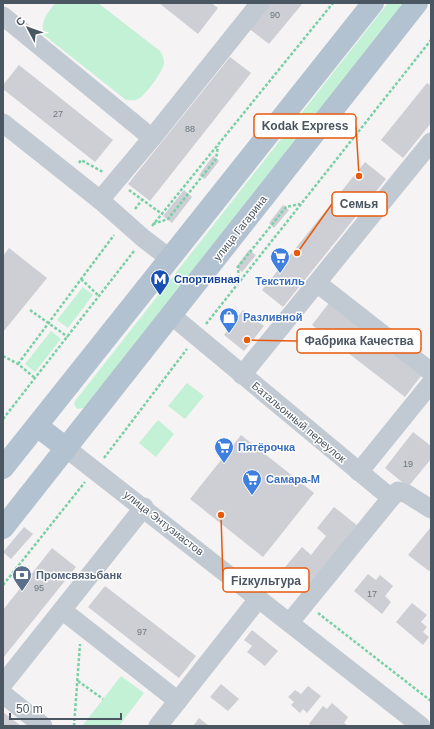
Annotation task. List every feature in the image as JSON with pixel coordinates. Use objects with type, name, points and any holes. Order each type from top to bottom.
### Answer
[{"type":"main road","points":[[6,457],[37,426],[373,3]]},
{"type":"main road","name":"улица Гагарина","points":[[3,528],[417,3]]},
{"type":"main road","name":"улица Энтузиастов","points":[[37,426],[66,448]]},
{"type":"street","points":[[100,200],[152,138],[255,5]]},
{"type":"street","points":[[3,16],[152,138]]},
{"type":"street","points":[[3,123],[100,200],[148,231],[169,258]]},
{"type":"street","points":[[242,375],[431,142]]},
{"type":"street","points":[[317,282],[431,372]]},
{"type":"street","name":"Батальонный переулок","points":[[171,315],[391,498]]},
{"type":"street","points":[[359,472],[431,383]]},
{"type":"street","name":"улица Энтузиастов","points":[[66,448],[144,507],[421,726]]},
{"type":"street","points":[[290,622],[398,491],[407,494],[431,508]]},
{"type":"street","points":[[3,684],[144,507]]},
{"type":"street","points":[[158,726],[259,598]]},
{"type":"street","points":[[62,610],[178,701]]},
{"type":"street","points":[[3,694],[43,726]]},
{"type":"path","points":[[3,419],[68,337],[148,231],[333,3]]},
{"type":"path","points":[[3,585],[95,470],[196,336],[431,40]]},
{"type":"path","points":[[148,231],[168,218],[216,159],[218,146]]},
{"type":"path","points":[[239,283],[238,267],[286,208],[301,204]]},
{"type":"path","points":[[18,364],[116,232]]},
{"type":"path","points":[[81,279],[99,296]]},
{"type":"path","points":[[30,310],[49,322],[68,337]]},
{"type":"path","points":[[3,356],[18,364],[35,378]]},
{"type":"path","points":[[305,604],[431,701]]},
{"type":"path","points":[[74,726],[81,626]]},
{"type":"path","points":[[77,681],[103,699]]},
{"type":"green space","points":[[55,3],[98,3],[160,51],[164,59],[161,71],[141,97],[135,100],[126,100],[44,35],[44,22],[47,14]]},
{"type":"green space","points":[[388,3],[404,3],[84,408],[77,409],[74,404],[75,401]]},
{"type":"green space","points":[[83,287],[93,295],[68,328],[57,320]]},
{"type":"green space","points":[[51,331],[61,339],[35,372],[25,364]]},
{"type":"green space","points":[[187,383],[204,396],[185,419],[168,406]]},
{"type":"green space","points":[[158,420],[174,434],[156,457],[139,443]]},
{"type":"green space","points":[[121,676],[144,693],[119,726],[83,725]]},
{"type":"building","points":[[159,3],[211,3],[218,8],[198,34]]},
{"type":"building","points":[[267,3],[303,3],[269,44],[247,27]]},
{"type":"building","points":[[230,57],[251,73],[150,201],[128,184]]},
{"type":"building","points":[[19,65],[113,140],[95,162],[3,89],[3,85]]},
{"type":"building","points":[[427,83],[431,86],[431,123],[403,158],[381,140]]},
{"type":"building","points":[[213,156],[219,161],[205,179],[199,175]]},
{"type":"building","points":[[365,162],[386,179],[283,307],[262,290]]},
{"type":"building","points":[[184,190],[192,197],[172,223],[163,216]]},
{"type":"building","points":[[283,205],[289,210],[274,228],[269,223]]},
{"type":"building","points":[[9,248],[47,278],[3,332],[3,256]]},
{"type":"building","points":[[249,250],[256,255],[242,272],[236,267]]},
{"type":"building","points":[[329,303],[421,376],[405,397],[312,325]]},
{"type":"building","points":[[243,310],[264,326],[244,351],[224,335]]},
{"type":"building","points":[[413,432],[431,446],[431,459],[408,487],[385,468]]},
{"type":"building","name":"Самара-М","points":[[241,435],[314,493],[263,557],[190,499]]},
{"type":"building","points":[[334,507],[358,526],[303,591],[281,572],[302,547],[311,555],[326,536],[317,528]]},
{"type":"building","points":[[24,527],[33,534],[11,559],[3,552]]},
{"type":"building","points":[[431,527],[431,568],[429,571],[408,555]]},
{"type":"building","points":[[52,548],[76,567],[3,658],[3,610]]},
{"type":"building","points":[[368,574],[376,580],[380,575],[393,586],[385,596],[391,602],[382,614],[354,591]]},
{"type":"building","points":[[105,586],[196,656],[179,678],[88,607]]},
{"type":"building","points":[[412,603],[427,615],[421,622],[427,627],[423,632],[429,637],[423,645],[396,622]]},
{"type":"building","points":[[252,630],[278,651],[265,666],[247,652],[252,646],[244,640]]},
{"type":"building","points":[[221,684],[239,699],[228,711],[210,697]]},
{"type":"building","points":[[308,686],[321,696],[307,713],[303,709],[300,713],[291,705],[294,702],[288,697],[295,690],[301,694]]},
{"type":"building","points":[[332,703],[348,717],[344,723],[348,726],[312,726],[309,724],[323,706],[327,709]]},
{"type":"building","points":[[3,712],[21,726],[3,726]]},
{"type":"building","points":[[199,718],[209,726],[193,726]]},
{"type":"place","name":"Kodak Express","points":[[359,176]]},
{"type":"place","name":"Семья","points":[[297,253]]},
{"type":"place","name":"Текстиль","points":[[280,274]]},
{"type":"place","name":"Спортивная","points":[[160,296]]},
{"type":"place","name":"Разливной","points":[[229,334]]},
{"type":"place","name":"Фабрика Качества","points":[[247,340]]},
{"type":"place","name":"Пятёрочка","points":[[224,464]]},
{"type":"place","name":"Самара-М","points":[[252,496]]},
{"type":"place","name":"Fizкультура","points":[[221,515]]},
{"type":"place","name":"Промсвязьбанк","points":[[22,592]]}]
